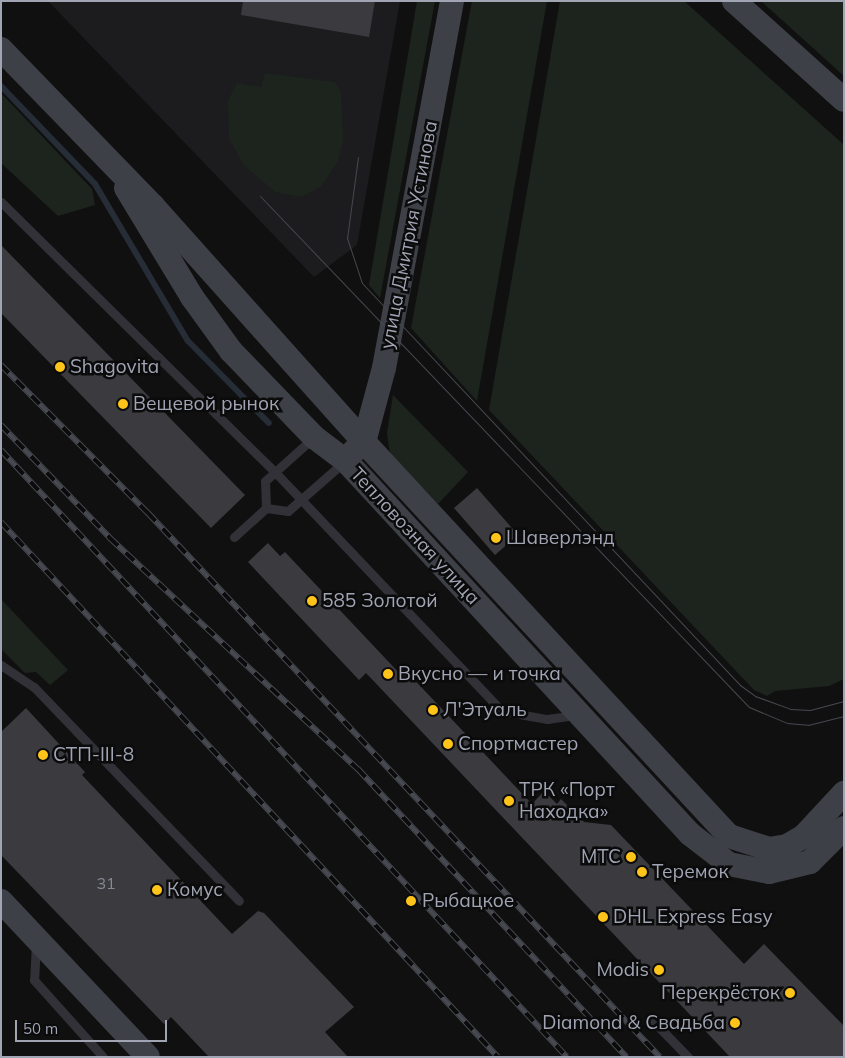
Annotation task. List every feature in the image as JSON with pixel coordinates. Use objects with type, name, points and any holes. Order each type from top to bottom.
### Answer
[{"type":"street","name":"улица Дмитрия Устинова","points":[[364,442],[384,368],[452,1]]},
{"type":"street","points":[[734,1],[844,100]]},
{"type":"street","name":"Тепловозная улица","points":[[1,49],[116,169],[712,821],[750,846],[769,849],[796,841],[844,793]]},
{"type":"street","name":"Тепловозная улица","points":[[116,169],[147,227],[231,351],[314,437],[345,460],[690,834],[729,864],[750,870],[790,870],[810,862],[844,828]]},
{"type":"street","points":[[345,460],[364,442]]},
{"type":"street","points":[[1,902],[148,1057]]},
{"type":"lane","points":[[1,202],[275,472],[502,711],[547,719],[581,714]]},
{"type":"lane","points":[[234,537],[266,508],[265,481],[314,437]]},
{"type":"lane","points":[[266,508],[288,511],[345,460]]},
{"type":"lane","points":[[1,665],[34,687],[239,901]]},
{"type":"lane","points":[[37,939],[34,980],[103,1057]]},
{"type":"lane","points":[[654,1022],[688,1057]]},
{"type":"shaded area","points":[[48,1],[400,1],[357,245],[314,277]]},
{"type":"shaded area","points":[[417,1],[435,1],[380,298],[369,285]]},
{"type":"shaded area","points":[[472,1],[547,1],[477,401],[411,328]]},
{"type":"shaded area","points":[[560,1],[684,1],[844,145],[844,679],[829,686],[775,691],[767,696],[754,690],[489,410]]},
{"type":"shaded area","points":[[761,1],[844,1],[844,76]]},
{"type":"shaded area","points":[[265,73],[335,82],[341,92],[343,140],[338,161],[321,186],[302,197],[275,192],[243,164],[229,138],[228,101],[237,83],[261,87]]},
{"type":"shaded area","points":[[1,93],[92,189],[95,205],[58,216],[1,163]]},
{"type":"shaded area","points":[[393,395],[468,472],[438,504],[390,454],[387,433]]},
{"type":"shaded area","points":[[1,599],[68,670],[50,685],[36,672],[25,673],[1,649]]},
{"type":"building","points":[[243,1],[375,1],[369,37],[241,15]]},
{"type":"building","name":"Вещевой рынок","points":[[1,245],[245,495],[211,528],[1,313]]},
{"type":"building","points":[[477,488],[518,535],[495,555],[454,508]]},
{"type":"building","name":"ТРК «Порт Находка»","points":[[268,543],[280,556],[285,552],[402,676],[407,672],[532,804],[544,791],[557,804],[561,799],[584,822],[611,825],[744,964],[764,944],[844,1026],[844,1057],[730,1057],[366,673],[359,680],[248,562]]},
{"type":"building","points":[[26,708],[85,772],[82,775],[232,934],[258,911],[264,913],[354,1007],[325,1032],[348,1057],[209,1057],[171,1017],[164,1024],[1,855],[1,732]]},
{"type":"waterway","points":[[1,86],[95,184],[188,341],[269,423]]},
{"type":"tram line","points":[[358,157],[347,238],[362,283],[740,685],[755,696],[790,709],[810,710],[844,701]]},
{"type":"tram line","points":[[260,196],[749,707],[787,723],[808,725],[844,716]]},
{"type":"railway","points":[[1,365],[148,513],[660,1057]]},
{"type":"railway","points":[[1,425],[110,538],[358,769],[627,1057]]},
{"type":"railway","points":[[1,450],[567,1057]]},
{"type":"railway","points":[[1,522],[498,1057]]},
{"type":"place","name":"Shagovita","points":[[60,367]]},
{"type":"place","name":"Вещевой рынок","points":[[123,404]]},
{"type":"place","name":"Шаверлэнд","points":[[496,538]]},
{"type":"place","name":"585 Золотой","points":[[312,601]]},
{"type":"place","name":"Вкусно — и точка","points":[[388,674]]},
{"type":"place","name":"Л'Этуаль","points":[[433,710]]},
{"type":"place","name":"Спортмастер","points":[[448,744]]},
{"type":"place","name":"СТП-III-8","points":[[43,755]]},
{"type":"place","name":"ТРК «Порт Находка»","points":[[509,801]]},
{"type":"place","name":"МТС","points":[[631,857]]},
{"type":"place","name":"Теремок","points":[[642,872]]},
{"type":"place","name":"Комус","points":[[157,890]]},
{"type":"place","name":"Рыбацкое","points":[[411,901]]},
{"type":"place","name":"DHL Express Easy","points":[[603,917]]},
{"type":"place","name":"Modis","points":[[659,970]]},
{"type":"place","name":"Перекрёсток","points":[[790,993]]},
{"type":"place","name":"Diamond & Свадьба","points":[[735,1023]]}]
